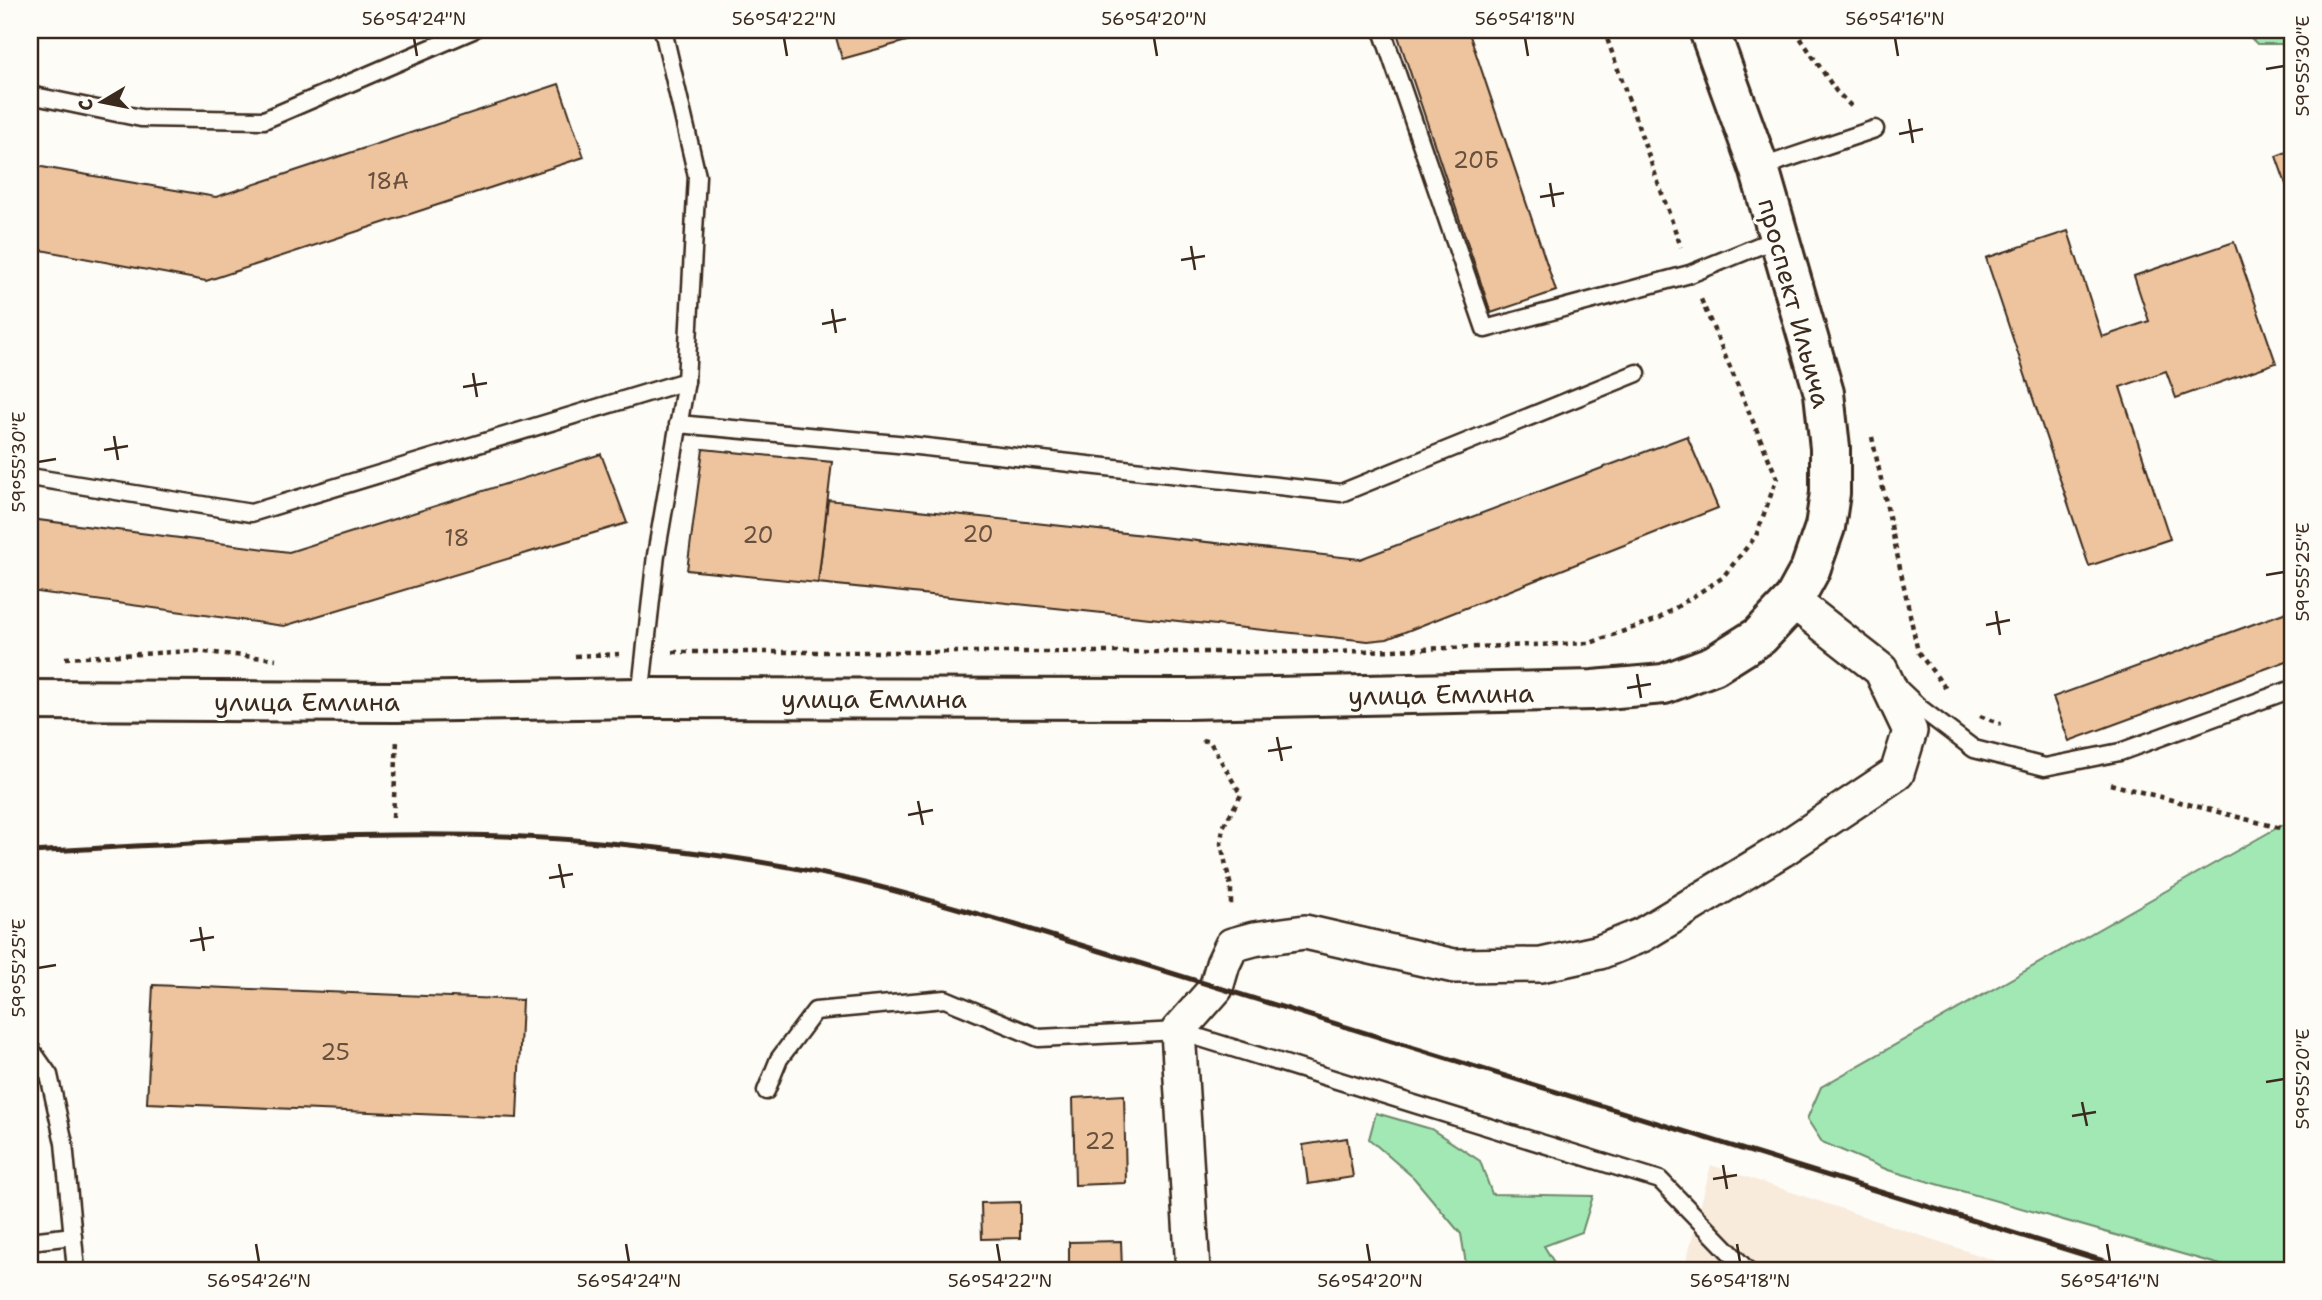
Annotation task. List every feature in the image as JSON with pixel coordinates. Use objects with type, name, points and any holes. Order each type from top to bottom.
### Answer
[{"type":"street","name":"проспект Ильича","points":[[1709,30],[1759,168],[1824,393],[1830,448],[1830,493],[1825,527],[1810,570],[1793,601],[1760,636],[1714,665]]},
{"type":"street","points":[[1193,1270],[1178,1031],[1216,989],[1223,964],[1232,946],[1254,939],[1305,932],[1454,966],[1541,965],[1600,952],[1642,935],[1782,850],[1897,773],[1910,731],[1881,670],[1793,601]]},
{"type":"street","name":"улица Емлина","points":[[30,700],[397,702],[640,698],[1187,699],[1594,690],[1664,684],[1714,665]]},
{"type":"lane","points":[[30,95],[141,118],[264,120],[473,30]]},
{"type":"lane","points":[[640,698],[656,555],[686,381],[697,176],[663,30]]},
{"type":"lane","points":[[1382,30],[1485,329],[1690,274],[1778,238]]},
{"type":"lane","points":[[1759,168],[1875,129]]},
{"type":"lane","points":[[678,424],[908,445],[1341,493],[1637,373]]},
{"type":"lane","points":[[30,477],[251,513],[686,381]]},
{"type":"lane","points":[[1881,670],[1920,708],[1974,749],[2045,767],[2120,752],[2292,689]]},
{"type":"lane","points":[[766,1091],[779,1059],[815,1011],[945,999],[1039,1038],[1178,1031],[1660,1180],[1747,1270]]},
{"type":"lane","points":[[30,1048],[49,1075],[64,1143],[76,1270]]},
{"type":"lane","points":[[30,1241],[73,1236]]},
{"type":"path","points":[[565,657],[645,653],[1349,651],[1591,643],[1658,619],[1722,578],[1756,536],[1777,478],[1690,274],[1604,30]]},
{"type":"path","points":[[1796,30],[1836,92],[1875,129]]},
{"type":"path","points":[[1870,431],[1918,652],[1954,699]]},
{"type":"path","points":[[57,658],[194,651],[286,660]]},
{"type":"path","points":[[1973,713],[2021,732],[2045,767],[2292,831]]},
{"type":"path","points":[[1210,742],[1241,795],[1223,827],[1221,844],[1231,887],[1232,946]]},
{"type":"path","points":[[393,817],[397,758]]},
{"type":"shaded area","points":[[1711,1165],[2023,1270],[1684,1270]]},
{"type":"green space","points":[[2243,30],[2292,30],[2292,44],[2257,44]]},
{"type":"green space","points":[[2282,825],[2292,829],[2292,1270],[2238,1270],[1888,1170],[1822,1142],[1807,1119],[1821,1087]]},
{"type":"green space","points":[[1376,1113],[1431,1129],[1480,1161],[1492,1194],[1593,1196],[1582,1232],[1544,1246],[1555,1264],[1592,1270],[1467,1270],[1461,1234],[1414,1178],[1369,1139]]},
{"type":"building","points":[[834,30],[946,30],[842,59]]},
{"type":"building","points":[[1396,30],[1468,30],[1556,291],[1491,313]]},
{"type":"building","points":[[559,84],[584,157],[206,281],[30,248],[30,165],[216,197]]},
{"type":"building","points":[[2292,150],[2292,201],[2276,156]]},
{"type":"building","points":[[2068,231],[2102,337],[2149,321],[2134,276],[2234,242],[2276,363],[2176,398],[2166,371],[2120,387],[2170,539],[2089,566],[1986,258]]},
{"type":"building","points":[[1687,436],[1718,508],[1387,639],[1368,641],[818,583],[828,500],[1360,559]]},
{"type":"building","points":[[703,449],[832,462],[818,583],[687,570]]},
{"type":"building","points":[[601,454],[627,523],[284,626],[30,591],[30,519],[289,552]]},
{"type":"building","points":[[2292,610],[2292,659],[2069,741],[2053,697]]},
{"type":"building","points":[[153,985],[522,1000],[517,1118],[147,1103]]},
{"type":"building","points":[[1124,1095],[1126,1183],[1075,1185],[1073,1098]]},
{"type":"building","points":[[1347,1138],[1353,1177],[1308,1184],[1303,1145]]},
{"type":"building","points":[[1020,1202],[1020,1238],[982,1239],[981,1203]]},
{"type":"building","points":[[1121,1241],[1122,1270],[1069,1270],[1069,1242]]},
{"type":"railway","points":[[30,852],[302,837],[507,836],[648,847],[796,868],[886,889],[1016,925],[2133,1270]]}]
